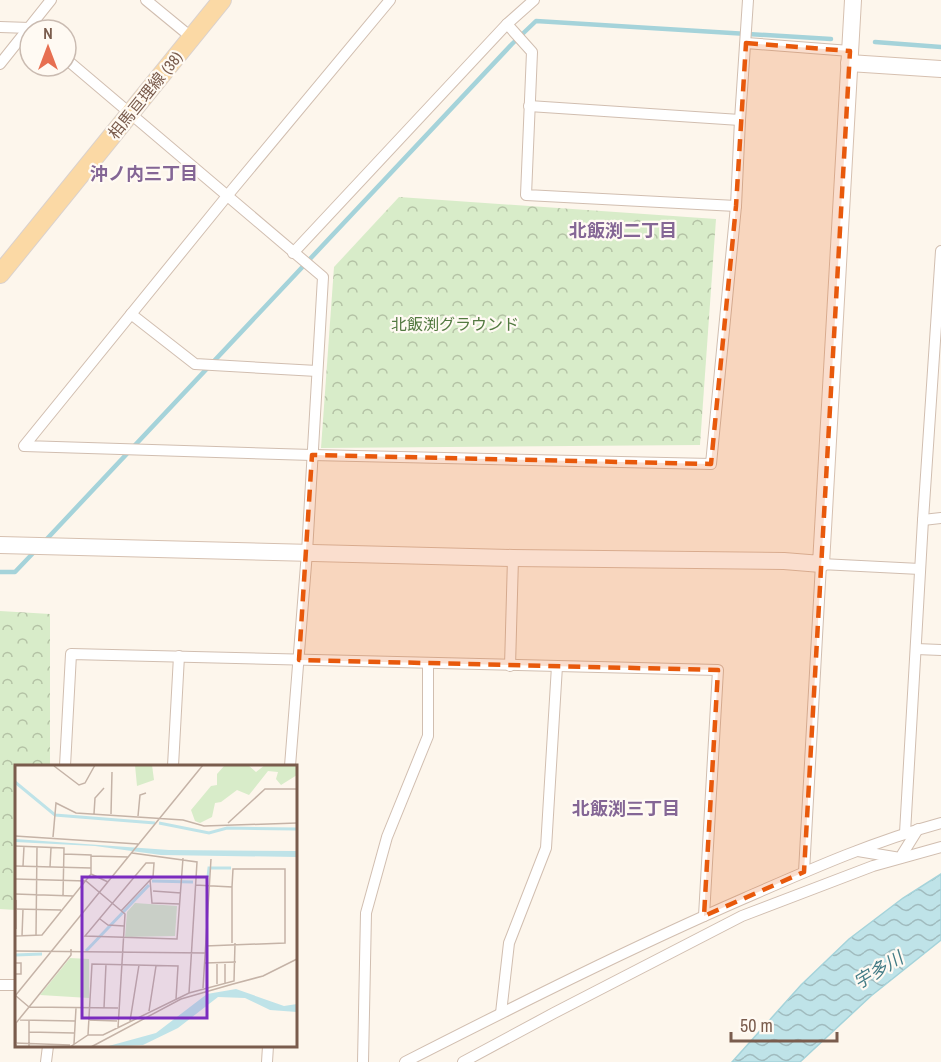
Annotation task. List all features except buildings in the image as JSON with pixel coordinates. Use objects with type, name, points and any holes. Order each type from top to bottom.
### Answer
[{"type":"main road","name":"相馬亘理線 (38)","points":[[0,274],[222,0]]},
{"type":"street","points":[[39,18],[51,0]]},
{"type":"street","points":[[146,0],[191,37]]},
{"type":"street","points":[[390,0],[24,446],[711,464],[736,206],[748,0]]},
{"type":"street","points":[[296,255],[534,0]]},
{"type":"street","points":[[804,872],[853,0]]},
{"type":"street","points":[[509,26],[532,52],[526,195],[736,206]]},
{"type":"street","points":[[0,27],[18,28]]},
{"type":"street","points":[[746,37],[850,57],[941,69]]},
{"type":"street","points":[[0,64],[18,44]]},
{"type":"street","points":[[78,69],[323,277],[307,552],[290,765]]},
{"type":"street","points":[[529,106],[740,120]]},
{"type":"street","points":[[905,833],[941,251]]},
{"type":"street","points":[[131,314],[195,364],[317,371]]},
{"type":"street","points":[[923,520],[941,518]]},
{"type":"street","points":[[0,545],[513,558],[784,561],[921,569]]},
{"type":"street","points":[[510,666],[513,558]]},
{"type":"street","points":[[916,649],[941,650]]},
{"type":"street","points":[[64,765],[71,654],[718,670],[704,916]]},
{"type":"street","points":[[173,765],[179,656]]},
{"type":"street","points":[[363,1062],[366,913],[387,837],[428,736],[428,663]]},
{"type":"street","points":[[501,1013],[509,943],[546,848],[557,666]]},
{"type":"street","points":[[405,1062],[501,1013],[704,916],[804,872],[905,833],[941,823]]},
{"type":"street","points":[[900,858],[918,829]]},
{"type":"street","points":[[463,1062],[554,1012],[742,916],[873,866],[941,848]]},
{"type":"street","points":[[858,851],[900,858]]},
{"type":"street","points":[[46,1062],[48,1047]]},
{"type":"street","points":[[267,1062],[268,1047]]},
{"type":"highlighted area","points":[[746,43],[850,51],[804,872],[704,916],[718,670],[299,660],[312,455],[711,464],[736,206]]},
{"type":"green space","name":"北飯渕グラウンド","points":[[399,197],[716,219],[700,445],[321,448],[334,267]]},
{"type":"green space","points":[[0,611],[50,614],[50,765],[15,765],[15,910],[0,909]]},
{"type":"water","name":"宇多川","points":[[941,874],[941,940],[871,996],[800,1062],[732,1062],[801,985],[849,939],[903,898]]},
{"type":"waterway","points":[[44,542],[536,21],[831,39]]},
{"type":"waterway","points":[[875,42],[941,47]]},
{"type":"waterway","points":[[0,572],[15,572],[36,550]]},
{"type":"district","name":"沖ノ内三丁目","points":[[144,173]]},
{"type":"district","name":"北飯渕二丁目","points":[[623,230]]},
{"type":"district","name":"北飯渕三丁目","points":[[626,808]]}]
